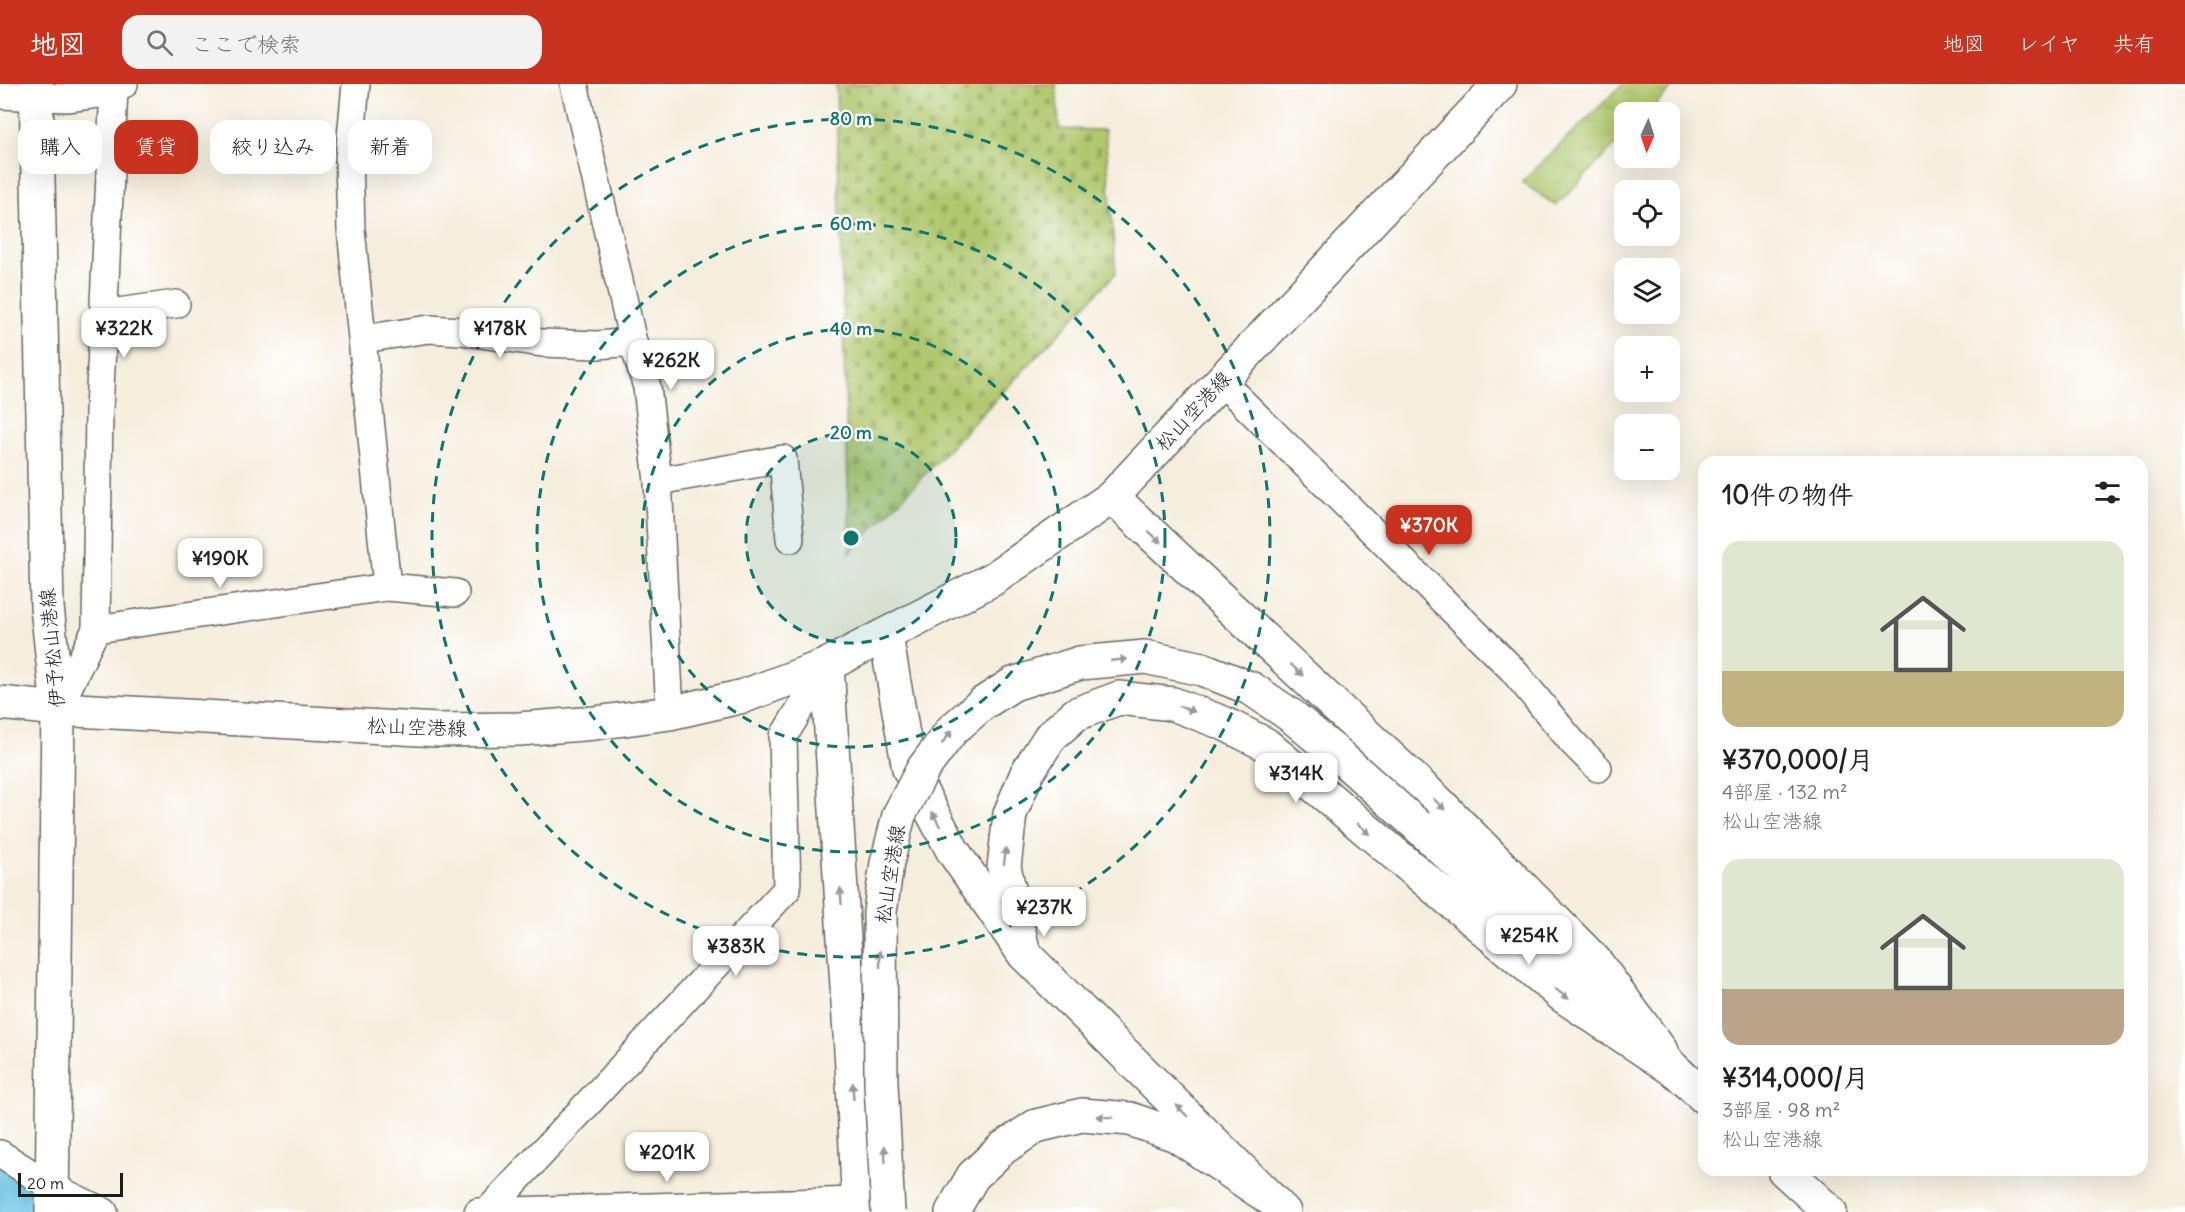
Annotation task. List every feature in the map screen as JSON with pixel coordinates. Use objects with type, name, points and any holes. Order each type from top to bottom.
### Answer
[{"type":"main road","name":"松山空港線","points":[[0,703],[58,709],[438,730],[519,729],[595,723],[670,713],[744,696],[827,664],[886,636],[993,579],[1112,497],[1500,84]]},
{"type":"main road","name":"伊予松山港線","points":[[36,91],[47,607],[58,709],[52,1202]]},
{"type":"main road","points":[[1112,497],[1439,803],[1595,961],[1674,1070]]},
{"type":"main road","points":[[886,636],[909,769],[952,851],[1024,954],[1276,1205]]},
{"type":"main road","name":"松山空港線","points":[[868,1208],[881,1084],[880,923],[887,863],[899,816],[923,769],[952,730],[982,704],[1013,684],[1080,663],[1145,657],[1202,669],[1252,689],[1293,717],[1418,826],[1674,1070]]},
{"type":"main road","name":"松山空港線","points":[[827,664],[853,1083],[868,1208]]},
{"type":"main road","points":[[1024,954],[1004,867],[1010,814],[1027,773],[1050,737],[1076,714],[1119,698],[1173,704],[1223,723],[1265,744],[1563,996],[1674,1070],[1698,1092]]},
{"type":"main road","points":[[952,1212],[973,1176],[1003,1148],[1036,1126],[1082,1115],[1130,1119],[1176,1135],[1276,1205]]},
{"type":"main road","points":[[1791,1176],[1830,1212]]},
{"type":"street","points":[[356,84],[349,159],[351,229],[387,587]]},
{"type":"street","points":[[574,84],[633,342],[647,387],[658,481],[670,713]]},
{"type":"street","points":[[0,95],[36,91],[66,98],[98,94],[119,86],[103,314],[99,411],[96,629],[58,709]]},
{"type":"street","points":[[103,314],[176,304]]},
{"type":"street","points":[[363,339],[429,328],[542,343],[597,345],[633,342]]},
{"type":"street","points":[[1221,381],[1512,669],[1573,743],[1598,768]]},
{"type":"street","points":[[658,481],[783,459],[790,539]]},
{"type":"street","points":[[96,629],[387,587],[455,593]]},
{"type":"street","points":[[483,1211],[787,889],[783,737],[827,664]]},
{"type":"street","points":[[0,1155],[52,1202],[104,1212]]},
{"type":"street","points":[[483,1211],[868,1208]]},
{"type":"green space","points":[[836,84],[1056,84],[1059,129],[1105,130],[1116,273],[850,553]]},
{"type":"green space","points":[[1623,84],[1676,84],[1658,102],[1614,102],[1614,146],[1556,206],[1522,182]]},
{"type":"waterway","points":[[0,1194],[20,1212]]}]
